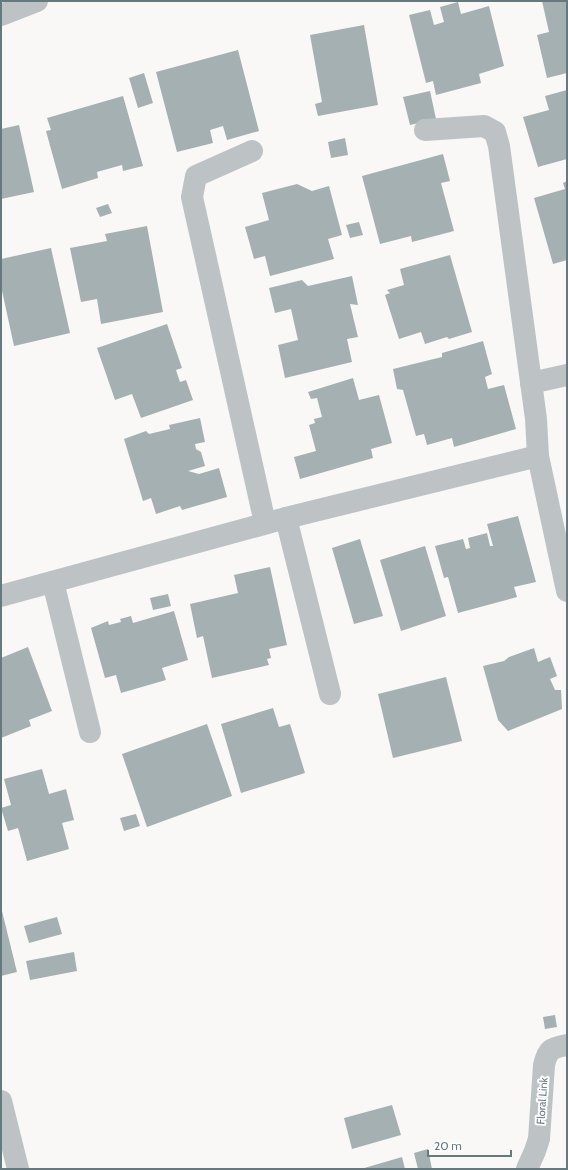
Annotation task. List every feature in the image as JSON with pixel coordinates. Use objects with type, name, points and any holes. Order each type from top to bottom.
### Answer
[{"type":"street","points":[[1,15],[37,1]]},
{"type":"street","points":[[425,130],[484,126],[495,132],[499,146],[536,419],[538,456],[567,591]]},
{"type":"street","points":[[252,151],[196,176],[192,197],[264,523]]},
{"type":"street","points":[[531,383],[567,375]]},
{"type":"street","points":[[1,596],[264,523],[538,456]]},
{"type":"street","points":[[286,518],[330,694]]},
{"type":"street","points":[[53,582],[90,732]]},
{"type":"street","name":"Floral Link","points":[[527,1169],[539,1139],[544,1066],[547,1054],[552,1048],[567,1045]]},
{"type":"street","points":[[1,1101],[18,1169]]},
{"type":"building","points":[[542,1],[567,1],[567,73],[547,78],[537,35],[549,32]]},
{"type":"building","points":[[458,2],[461,14],[489,6],[504,66],[479,74],[481,83],[436,95],[433,81],[426,83],[409,15],[430,10],[434,25],[444,22],[440,7]]},
{"type":"building","points":[[364,25],[378,105],[318,116],[315,104],[322,102],[310,35]]},
{"type":"building","points":[[238,50],[259,131],[227,140],[223,126],[210,130],[213,143],[177,152],[156,72]]},
{"type":"building","points":[[144,73],[153,103],[138,108],[129,78]]},
{"type":"building","points":[[567,90],[567,159],[538,167],[523,117],[549,110],[545,96]]},
{"type":"building","points":[[430,91],[436,119],[410,125],[403,97]]},
{"type":"building","points":[[123,96],[143,166],[123,171],[122,165],[97,172],[98,178],[62,189],[46,131],[51,130],[47,118]]},
{"type":"building","points":[[19,125],[34,192],[1,199],[1,129]]},
{"type":"building","points":[[345,138],[348,155],[331,158],[328,142]]},
{"type":"building","points":[[443,154],[450,181],[441,183],[454,231],[412,242],[411,236],[380,244],[362,176]]},
{"type":"building","points":[[567,181],[567,260],[553,264],[534,198],[565,189],[563,183]]},
{"type":"building","points":[[297,184],[312,191],[329,186],[342,235],[328,239],[334,259],[270,276],[265,256],[254,259],[245,227],[269,220],[262,193]]},
{"type":"building","points":[[108,204],[112,213],[100,217],[96,208]]},
{"type":"building","points":[[359,222],[363,235],[350,238],[346,225]]},
{"type":"building","points":[[147,226],[163,312],[101,324],[97,299],[81,302],[70,248],[107,241],[105,234]]},
{"type":"building","points":[[51,248],[70,333],[14,346],[1,286],[1,259]]},
{"type":"building","points":[[450,255],[472,332],[449,339],[447,337],[425,344],[421,332],[399,339],[385,295],[390,293],[387,290],[404,285],[400,269]]},
{"type":"building","points":[[352,276],[358,305],[350,304],[358,337],[347,339],[352,362],[285,378],[278,345],[298,340],[291,309],[275,313],[269,288],[302,280],[308,286]]},
{"type":"building","points":[[167,324],[182,368],[176,370],[180,382],[186,380],[193,400],[141,418],[132,394],[115,400],[97,348]]},
{"type":"building","points":[[483,341],[492,374],[485,377],[488,389],[504,385],[516,429],[454,447],[452,438],[427,445],[424,434],[416,436],[403,390],[397,389],[393,369],[442,357],[442,353]]},
{"type":"building","points":[[353,378],[359,400],[379,395],[392,443],[371,449],[373,458],[300,479],[294,457],[316,451],[309,425],[315,423],[314,419],[322,417],[317,398],[311,399],[308,392]]},
{"type":"building","points":[[200,418],[205,442],[195,444],[196,449],[201,452],[205,466],[188,471],[199,474],[219,468],[227,497],[182,510],[180,506],[156,514],[151,498],[143,501],[124,439],[146,431],[149,434],[170,429],[169,425]]},
{"type":"building","points":[[518,516],[536,582],[514,587],[517,597],[458,613],[448,577],[444,578],[435,546],[463,539],[466,549],[470,548],[468,538],[487,533],[490,546],[493,546],[487,524]]},
{"type":"building","points":[[360,539],[383,616],[354,624],[332,548]]},
{"type":"building","points":[[425,546],[446,616],[401,631],[380,560]]},
{"type":"building","points":[[270,567],[287,645],[269,649],[271,658],[267,659],[269,665],[212,678],[203,636],[197,638],[190,604],[238,593],[234,575]]},
{"type":"building","points":[[168,594],[171,606],[153,610],[150,598]]},
{"type":"building","points":[[174,611],[188,660],[162,668],[166,680],[121,693],[116,675],[105,678],[91,628],[108,621],[109,625],[121,622],[120,619],[131,616],[133,623]]},
{"type":"building","points":[[28,647],[52,711],[29,720],[31,726],[1,738],[1,658]]},
{"type":"building","points":[[534,648],[538,662],[550,657],[557,676],[550,679],[555,690],[561,690],[562,709],[508,731],[498,720],[483,666],[504,661],[509,657]]},
{"type":"building","points":[[446,677],[462,741],[393,758],[378,694]]},
{"type":"building","points":[[273,708],[279,727],[290,724],[305,773],[241,793],[221,724]]},
{"type":"building","points":[[207,724],[232,796],[147,827],[122,754]]},
{"type":"building","points":[[42,769],[49,794],[66,789],[74,820],[62,823],[69,849],[27,861],[18,828],[8,831],[1,808],[11,805],[4,779]]},
{"type":"building","points":[[136,814],[140,826],[124,831],[120,818]]},
{"type":"building","points":[[1,907],[17,972],[1,976]]},
{"type":"building","points":[[57,917],[62,934],[29,943],[24,926]]},
{"type":"building","points":[[74,952],[77,971],[30,980],[26,961]]},
{"type":"building","points":[[555,1015],[557,1027],[545,1029],[543,1017]]},
{"type":"building","points":[[392,1105],[401,1135],[352,1149],[344,1118]]},
{"type":"building","points":[[428,1149],[432,1169],[418,1169],[414,1153]]},
{"type":"building","points":[[402,1157],[405,1169],[361,1169]]}]
